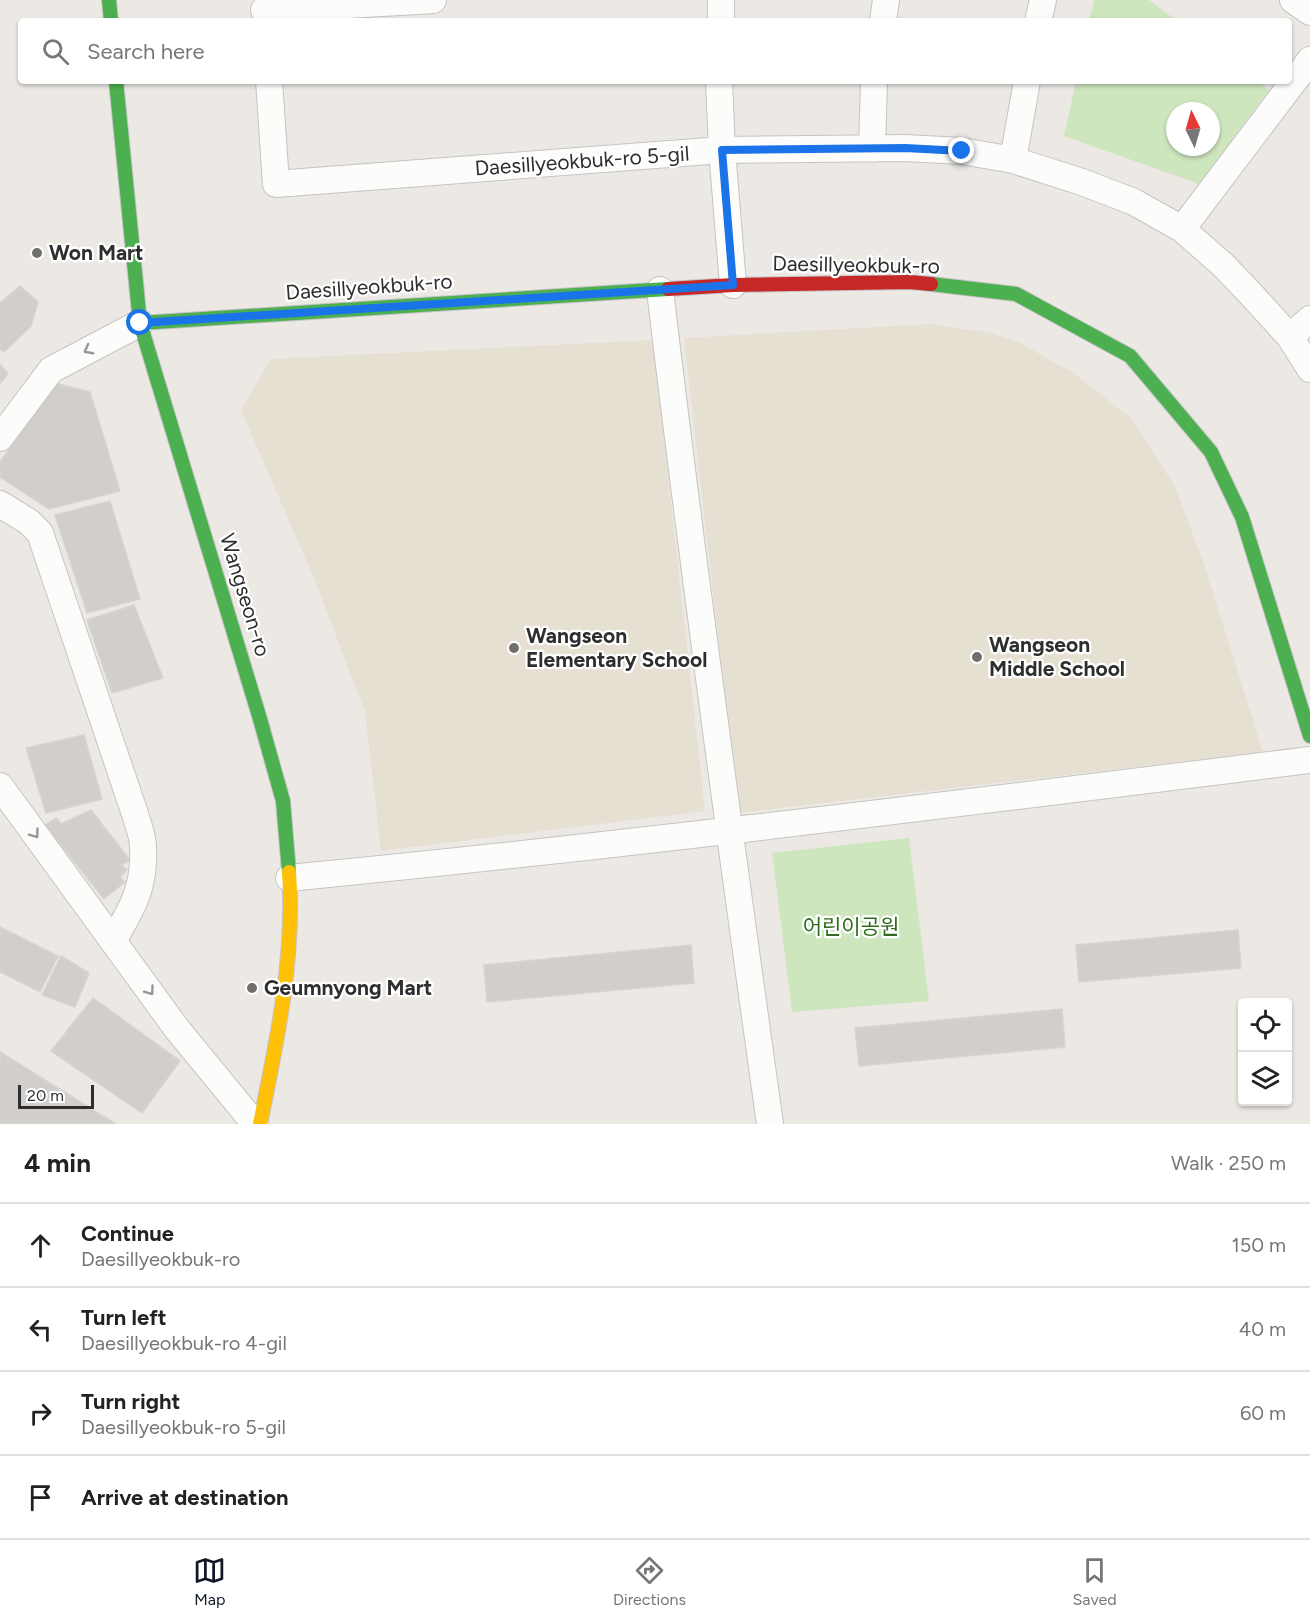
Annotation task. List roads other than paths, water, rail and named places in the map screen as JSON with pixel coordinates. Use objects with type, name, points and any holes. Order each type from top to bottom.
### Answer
[{"type":"street","points":[[108,0],[111,18]]},
{"type":"street","points":[[264,10],[433,0]]},
{"type":"street","points":[[721,0],[721,18]]},
{"type":"street","points":[[883,18],[886,0]]},
{"type":"street","points":[[1039,18],[1043,0]]},
{"type":"street","points":[[1293,0],[1310,12]]},
{"type":"street","points":[[1292,84],[1310,60]]},
{"type":"street","name":"Wangseon-ro","points":[[116,84],[140,323],[261,719],[283,801],[289,878],[289,945],[278,1034],[257,1124]]},
{"type":"street","name":"Daesillyeokbuk-ro 5-gil","points":[[269,84],[276,184],[722,150],[905,148],[962,151],[1013,160],[1082,182],[1134,202],[1182,229],[1223,265],[1290,337],[1310,369]]},
{"type":"street","points":[[719,84],[733,285]]},
{"type":"street","points":[[872,148],[874,84]]},
{"type":"street","points":[[1013,160],[1026,84]]},
{"type":"street","points":[[1182,229],[1292,84]]},
{"type":"street","name":"Daesillyeokbuk-ro","points":[[140,323],[733,285],[909,282],[1016,294],[1130,356],[1211,452],[1242,517],[1310,736]]},
{"type":"street","points":[[660,290],[688,523],[770,1124]]},
{"type":"street","points":[[1290,337],[1310,319]]},
{"type":"street","points":[[0,438],[51,370],[140,323]]},
{"type":"street","points":[[0,504],[29,522],[40,532],[138,824],[143,845],[141,882],[134,905],[113,941]]},
{"type":"street","points":[[289,878],[729,831],[1310,759]]},
{"type":"street","points":[[0,786],[177,1029],[257,1124]]},
{"type":"place","name":"Won Mart","points":[[37,253]]},
{"type":"place","name":"Wangseon Elementary School","points":[[514,648]]},
{"type":"place","name":"Wangseon Middle School","points":[[977,657]]},
{"type":"place","name":"Geumnyong Mart","points":[[252,988]]},
{"type":"park label","name":"어린이공원","points":[[851,927]]}]
